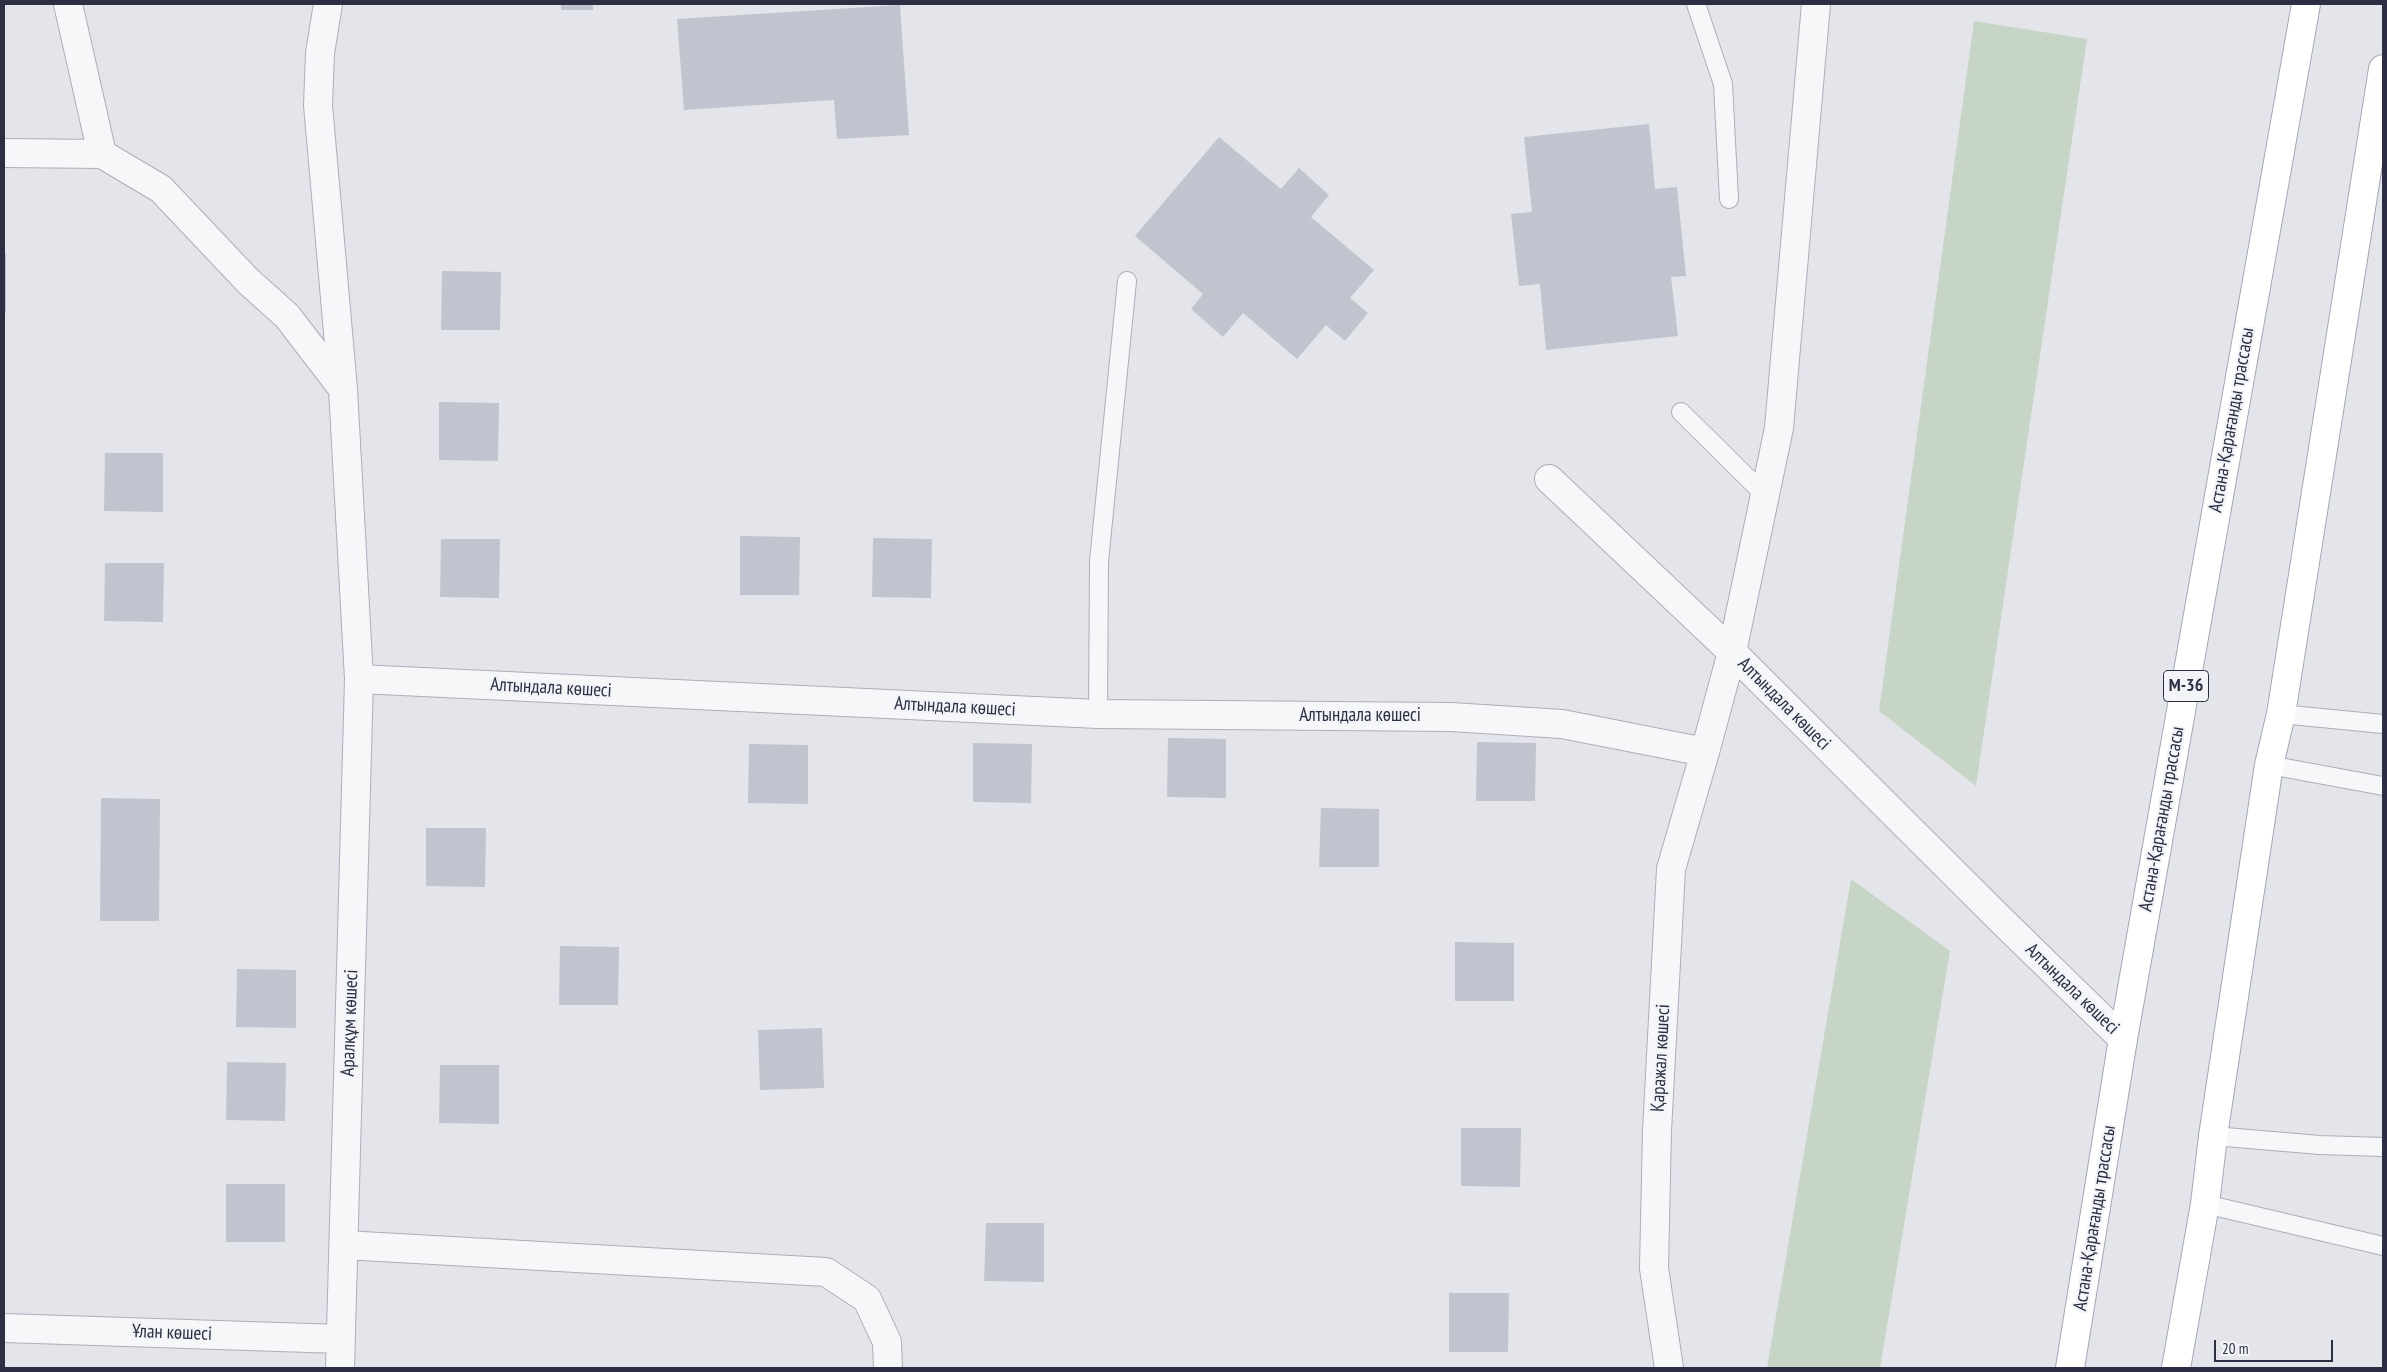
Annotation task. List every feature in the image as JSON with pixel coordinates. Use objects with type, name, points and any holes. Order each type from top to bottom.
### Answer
[{"type":"main road","name":"Астана-Қарағанды трассасы","points":[[2070,1368],[2123,1039],[2306,4]]},
{"type":"main road","points":[[2176,1368],[2205,1204],[2213,1136],[2269,766],[2281,714],[2383,69]]},
{"type":"street","points":[[68,4],[102,154]]},
{"type":"street","name":"Аралқұм көшесі","points":[[328,4],[320,53],[318,106],[343,389],[359,678],[340,1368]]},
{"type":"street","points":[[1732,652],[1779,428],[1816,4]]},
{"type":"street","points":[[4,153],[102,154],[161,189],[248,281],[287,316],[343,389]]},
{"type":"street","points":[[1550,478],[1732,652]]},
{"type":"street","name":"Алтындала көшесі","points":[[359,678],[1098,714],[1451,717],[1562,724],[1705,752],[1732,652],[2123,1039]]},
{"type":"street","name":"Қаражал көшесі","points":[[1669,1368],[1654,1268],[1657,1130],[1671,869],[1705,752]]},
{"type":"street","points":[[344,1245],[826,1272],[867,1299],[887,1342],[888,1368]]},
{"type":"street","name":"Ұлан көшесі","points":[[4,1328],[340,1339]]},
{"type":"lane","points":[[1696,4],[1723,84],[1729,199]]},
{"type":"lane","points":[[1098,714],[1099,561],[1128,281]]},
{"type":"lane","points":[[1681,412],[1766,495]]},
{"type":"lane","points":[[2281,714],[2383,724]]},
{"type":"lane","points":[[2269,766],[2383,786]]},
{"type":"lane","points":[[2213,1136],[2383,1148]]},
{"type":"lane","points":[[2205,1204],[2383,1246]]},
{"type":"green space","points":[[1974,21],[2087,39],[1976,786],[1879,711]]},
{"type":"green space","points":[[1851,879],[1950,951],[1880,1368],[1767,1368]]},
{"type":"building","points":[[561,4],[593,4],[593,10],[561,10]]},
{"type":"building","points":[[900,5],[909,135],[837,139],[834,100],[684,110],[677,19]]},
{"type":"building","points":[[1649,124],[1655,189],[1677,187],[1686,276],[1671,277],[1678,336],[1546,350],[1540,284],[1519,286],[1511,214],[1532,212],[1524,137]]},
{"type":"building","points":[[1219,137],[1281,189],[1299,168],[1329,195],[1311,217],[1374,270],[1350,298],[1368,313],[1345,341],[1326,325],[1297,359],[1243,313],[1223,337],[1191,309],[1203,294],[1135,236]]},
{"type":"building","points":[[4,254],[6,254],[6,313],[4,313]]},
{"type":"building","points":[[442,271],[501,272],[500,330],[441,330]]},
{"type":"building","points":[[439,402],[499,403],[498,461],[439,460]]},
{"type":"building","points":[[105,453],[163,453],[163,512],[104,511]]},
{"type":"building","points":[[740,536],[800,537],[799,595],[740,595]]},
{"type":"building","points":[[873,538],[932,539],[931,598],[872,597]]},
{"type":"building","points":[[441,539],[500,539],[499,598],[440,597]]},
{"type":"building","points":[[105,563],[164,563],[163,622],[104,621]]},
{"type":"building","points":[[1168,738],[1226,739],[1226,798],[1167,797]]},
{"type":"building","points":[[1477,742],[1536,743],[1535,801],[1476,801]]},
{"type":"building","points":[[973,743],[1032,744],[1031,803],[973,802]]},
{"type":"building","points":[[749,744],[808,745],[808,804],[748,803]]},
{"type":"building","points":[[101,798],[160,799],[159,921],[100,921]]},
{"type":"building","points":[[1321,808],[1379,809],[1379,867],[1319,867]]},
{"type":"building","points":[[426,828],[486,828],[485,887],[426,886]]},
{"type":"building","points":[[1455,942],[1514,943],[1514,1001],[1455,1001]]},
{"type":"building","points":[[560,946],[619,947],[618,1005],[559,1005]]},
{"type":"building","points":[[237,969],[296,970],[296,1028],[236,1027]]},
{"type":"building","points":[[822,1028],[824,1088],[760,1090],[758,1030]]},
{"type":"building","points":[[227,1062],[286,1063],[285,1121],[226,1120]]},
{"type":"building","points":[[440,1065],[499,1065],[499,1124],[439,1123]]},
{"type":"building","points":[[1461,1128],[1521,1128],[1520,1187],[1461,1186]]},
{"type":"building","points":[[226,1184],[285,1184],[285,1242],[226,1242]]},
{"type":"building","points":[[986,1223],[1044,1223],[1044,1282],[984,1281]]},
{"type":"building","points":[[1449,1293],[1509,1293],[1508,1352],[1449,1352]]}]
